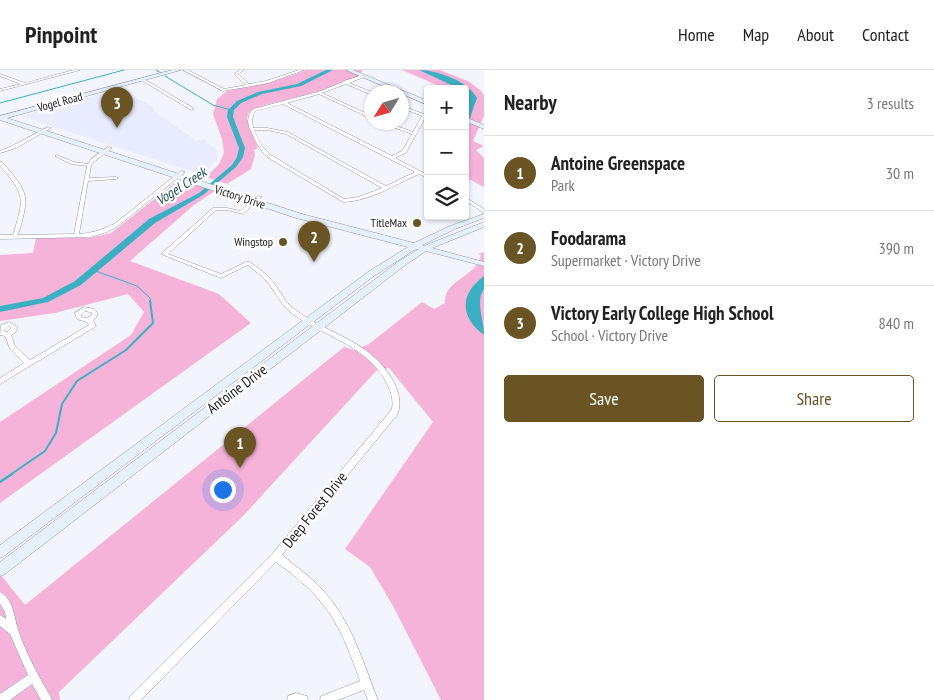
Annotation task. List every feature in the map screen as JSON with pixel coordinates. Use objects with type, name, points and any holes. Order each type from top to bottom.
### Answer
[{"type":"main road","name":"Vogel Road","points":[[0,117],[10,116],[178,70]]},
{"type":"main road","points":[[349,70],[424,101]]},
{"type":"main road","name":"Victory Drive","points":[[10,116],[46,130]]},
{"type":"main road","name":"Victory Drive","points":[[0,117],[207,182],[309,219],[350,227],[483,261]]},
{"type":"main road","points":[[469,121],[484,127]]},
{"type":"main road","name":"Antoine Drive","points":[[0,552],[354,288],[460,223],[484,216]]},
{"type":"main road","name":"Antoine Drive","points":[[0,570],[320,327],[423,245],[484,224]]},
{"type":"main road","points":[[354,288],[365,292]]},
{"type":"main road","points":[[235,376],[246,383]]},
{"type":"main road","points":[[147,442],[156,451]]},
{"type":"main road","points":[[67,502],[77,512]]},
{"type":"street","points":[[53,70],[61,74]]},
{"type":"street","points":[[0,90],[78,70]]},
{"type":"street","points":[[185,70],[222,90],[274,80],[302,70]]},
{"type":"street","points":[[242,70],[236,74],[248,85]]},
{"type":"street","points":[[0,75],[25,84]]},
{"type":"street","points":[[363,76],[319,93],[254,110],[250,114],[249,120],[261,149],[269,156],[344,201],[352,202],[419,172]]},
{"type":"street","points":[[144,80],[192,109]]},
{"type":"street","points":[[345,82],[364,90]]},
{"type":"street","points":[[319,93],[364,114]]},
{"type":"street","points":[[283,102],[424,175]]},
{"type":"street","points":[[409,109],[424,113]]},
{"type":"street","points":[[392,158],[404,152],[413,133],[424,117]]},
{"type":"street","points":[[253,129],[267,129],[287,133],[384,187]]},
{"type":"street","points":[[0,152],[14,147],[46,130]]},
{"type":"street","points":[[404,130],[413,133]]},
{"type":"street","points":[[76,235],[89,166],[92,160],[107,150]]},
{"type":"street","points":[[57,156],[73,163],[89,166]]},
{"type":"street","points":[[0,164],[20,185],[23,192],[24,200],[15,236]]},
{"type":"street","points":[[0,237],[96,234],[110,229],[180,174]]},
{"type":"street","points":[[86,180],[116,178]]},
{"type":"street","name":"Deep Forest Drive","points":[[134,700],[276,556],[394,413],[398,405],[390,381],[380,365],[351,342],[308,321],[290,308],[271,282],[248,264],[221,276],[164,254],[215,209],[228,209],[241,213],[258,199]]},
{"type":"street","points":[[469,201],[484,211]]},
{"type":"street","points":[[0,381],[93,326],[89,320]]},
{"type":"street","points":[[6,324],[14,325],[15,329],[8,334],[2,333],[0,330],[6,324]]},
{"type":"street","points":[[8,334],[12,346],[29,364]]},
{"type":"street","points":[[276,556],[313,587],[330,606],[341,626],[373,700]]},
{"type":"street","points":[[0,597],[9,608],[14,631],[33,677],[47,700]]},
{"type":"street","points":[[0,620],[14,631]]},
{"type":"street","points":[[1,700],[33,677]]},
{"type":"street","points":[[325,700],[366,684]]},
{"type":"street","points":[[292,700],[296,698],[303,700]]},
{"type":"shaded area","points":[[306,70],[363,70],[358,76],[325,90],[252,110],[248,114],[247,120],[258,148],[254,150],[255,155],[251,169],[227,184],[206,177],[219,164],[224,153],[222,139],[213,114],[217,99],[227,91],[281,79]]},
{"type":"shaded area","points":[[402,70],[440,70],[470,82],[484,95],[484,116],[473,141],[484,146],[476,150],[484,158],[484,187],[469,179],[469,85],[437,85]]},
{"type":"shaded area","points":[[122,88],[135,98],[153,106],[154,111],[197,141],[203,139],[218,151],[217,160],[203,175],[20,116]]},
{"type":"shaded area","points":[[180,179],[215,191],[194,205],[130,261],[219,294],[251,323],[0,503],[0,422],[131,335],[144,312],[128,294],[55,313],[0,321],[0,255],[33,253],[36,238],[90,238],[111,233]]},
{"type":"shaded area","points":[[484,252],[484,700],[441,700],[393,606],[370,567],[345,549],[433,422],[389,368],[376,371],[244,515],[59,692],[60,700],[0,700],[0,574],[25,605],[344,347],[354,350],[369,344],[422,302],[434,309],[445,303],[449,289],[473,269],[481,255],[478,254]]},
{"type":"water","points":[[419,70],[443,74],[465,85],[451,85]]},
{"type":"water","points":[[469,88],[477,98],[469,121]]},
{"type":"water","points":[[484,276],[484,289],[481,294],[480,305],[484,335],[470,320],[466,305],[470,290]]},
{"type":"waterway","points":[[0,103],[124,70]]},
{"type":"waterway","points":[[156,70],[161,73]]},
{"type":"waterway","name":"Vogel Creek","points":[[0,309],[45,300],[78,283],[152,221],[201,194],[234,166],[240,157],[242,148],[230,117],[231,110],[239,102],[260,93],[299,85],[330,70]]},
{"type":"waterway","points":[[165,76],[213,105],[231,110]]},
{"type":"waterway","points":[[93,270],[137,286],[150,298],[151,303]]},
{"type":"waterway","points":[[10,475],[45,451],[56,433],[62,404],[77,381],[126,350],[153,323],[150,301]]},
{"type":"waterway","points":[[0,482],[12,474]]},
{"type":"place","name":"Victory Early College High School","points":[[117,128]]},
{"type":"place","name":"TitleMax","points":[[417,223]]},
{"type":"place","name":"Wingstop","points":[[283,242]]},
{"type":"place","name":"Foodarama","points":[[314,262]]},
{"type":"place","name":"Antoine Greenspace","points":[[240,468]]}]
